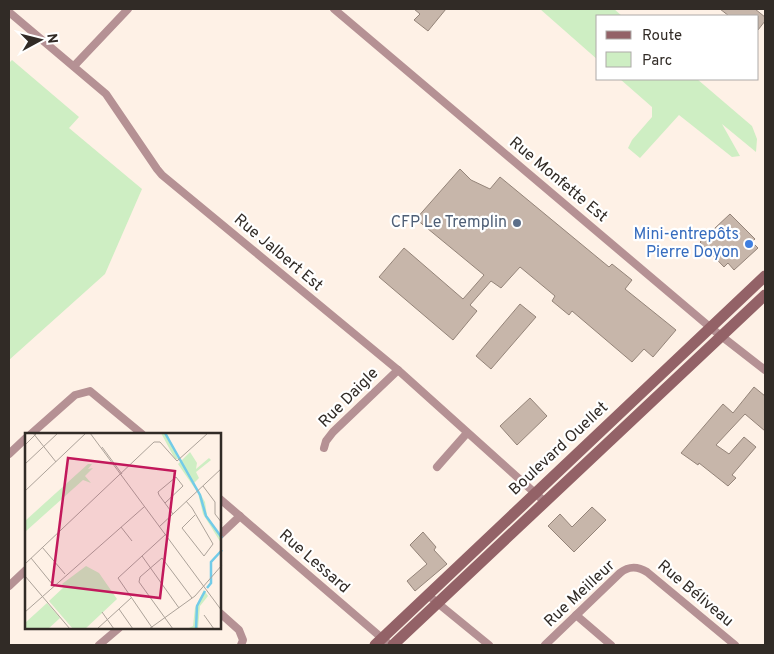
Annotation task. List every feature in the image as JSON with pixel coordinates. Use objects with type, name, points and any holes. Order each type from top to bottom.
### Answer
[{"type":"street","points":[[74,66],[128,9]]},
{"type":"street","name":"Rue Monfette Est","points":[[334,9],[711,328],[765,370]]},
{"type":"street","name":"Rue Jalbert Est","points":[[9,12],[106,94],[157,170],[398,370],[545,502]]},
{"type":"street","name":"Boulevard Ouellet","points":[[434,599],[536,494],[765,276]]},
{"type":"street","name":"Boulevard Ouellet","points":[[385,644],[545,502],[765,295]]},
{"type":"street","name":"Rue Daigle","points":[[324,448],[326,441],[333,432],[398,370]]},
{"type":"street","points":[[32,433],[75,394],[90,391],[141,433]]},
{"type":"street","points":[[436,467],[468,433]]},
{"type":"street","points":[[9,454],[25,439]]},
{"type":"street","name":"Rue Lessard","points":[[221,500],[385,644]]},
{"type":"street","points":[[221,533],[240,516]]},
{"type":"street","name":"Rue Meilleur","points":[[545,645],[620,573],[625,569],[636,567]]},
{"type":"street","name":"Rue Béliveau","points":[[636,567],[647,572],[735,645]]},
{"type":"street","points":[[9,586],[25,571]]},
{"type":"street","points":[[434,599],[488,645]]},
{"type":"street","points":[[221,614],[239,630],[242,642]]},
{"type":"street","points":[[576,615],[611,645]]},
{"type":"street","points":[[99,645],[118,629]]},
{"type":"green space","points":[[540,9],[614,9],[621,15],[596,15],[596,58]]},
{"type":"green space","points":[[12,60],[79,117],[69,128],[142,189],[105,274],[9,360],[9,63]]},
{"type":"green space","points":[[621,80],[698,80],[752,126],[757,139],[756,152],[722,124],[740,156],[732,157],[679,115],[640,158],[628,148],[632,140],[652,117],[652,107]]},
{"type":"building","points":[[414,9],[446,9],[428,31],[414,20],[420,14]]},
{"type":"building","points":[[720,9],[755,9],[765,17],[765,21],[759,29],[759,15],[728,15]]},
{"type":"building","points":[[460,169],[471,180],[490,189],[500,177],[609,267],[612,264],[632,280],[625,289],[676,330],[653,357],[644,349],[632,362],[572,311],[569,315],[552,301],[555,296],[520,267],[501,288],[491,281],[470,305],[477,311],[453,340],[379,277],[404,248],[463,299],[484,275],[416,219]]},
{"type":"building","points":[[730,214],[755,239],[752,242],[758,248],[734,270],[728,263],[724,267],[700,242]]},
{"type":"building","points":[[520,304],[536,317],[491,369],[476,356]]},
{"type":"building","points":[[754,387],[765,396],[765,431],[745,414],[716,445],[729,454],[744,437],[756,447],[732,475],[736,478],[728,486],[699,463],[698,465],[681,453],[723,404],[733,413]]},
{"type":"building","points":[[530,398],[547,416],[517,445],[500,426]]},
{"type":"building","points":[[592,507],[606,520],[574,552],[548,526],[560,514],[572,527]]},
{"type":"building","points":[[423,532],[436,547],[434,550],[447,564],[415,591],[407,581],[427,564],[410,545]]},
{"type":"place","name":"CFP Le Tremplin","points":[[517,223]]},
{"type":"place","name":"Mini-entrepôts Pierre Doyon","points":[[749,244]]}]
